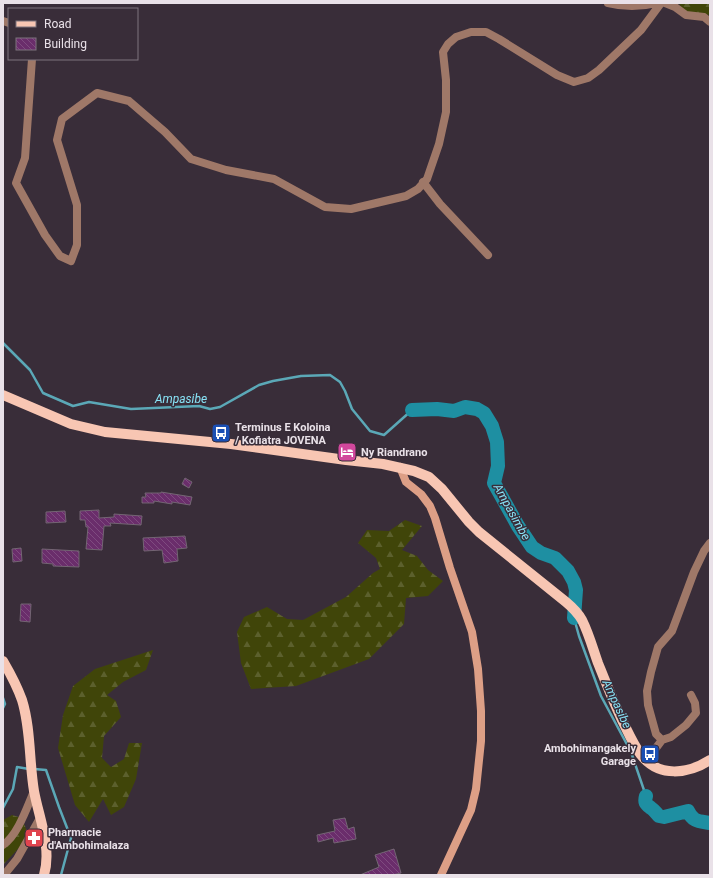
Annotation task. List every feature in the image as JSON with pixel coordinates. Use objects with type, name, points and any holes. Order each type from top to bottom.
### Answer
[{"type":"main road","points":[[3,395],[71,424],[105,432],[232,444],[400,467],[420,473],[429,478],[442,489],[469,522],[480,532],[566,602],[577,613],[587,632],[612,699],[633,743],[642,756],[660,769],[672,772],[682,772],[694,769],[710,760]]},
{"type":"main road","points":[[3,661],[22,700],[28,734],[34,790],[47,859],[44,875]]},
{"type":"street","points":[[608,3],[618,6],[639,6],[656,3]]},
{"type":"street","points":[[32,60],[25,158],[16,183],[45,235],[60,256],[71,261],[77,245],[77,205],[57,140],[62,119],[97,93],[129,101],[165,132],[191,159],[226,170],[274,179],[325,207],[350,209],[406,196],[418,189],[427,179],[439,144],[446,112],[446,80],[443,52],[448,44],[456,37],[471,32],[486,32],[500,39],[557,75],[574,82],[588,78],[598,70],[641,30],[661,3]]},
{"type":"street","points":[[665,3],[675,7],[686,15],[704,17],[710,22]]},
{"type":"street","points":[[423,182],[440,204],[488,255]]},
{"type":"street","points":[[400,467],[406,482],[421,494],[430,506],[435,518],[472,632],[478,669],[480,741],[476,789],[471,810],[441,875]]},
{"type":"street","points":[[662,740],[656,734],[648,705],[647,692],[651,672],[658,648],[672,631],[694,572],[704,551],[710,543]]},
{"type":"street","points":[[647,760],[662,740],[671,737],[686,725],[696,713],[695,704],[691,695]]},
{"type":"street","points":[[3,845],[10,839],[16,830],[34,790]]},
{"type":"street","points":[[4,875],[17,859],[40,818]]},
{"type":"green space","points":[[679,3],[710,3],[710,15],[683,12]]},
{"type":"green space","points":[[405,520],[422,526],[402,550],[417,556],[428,570],[443,581],[428,596],[406,598],[404,624],[369,659],[296,686],[251,689],[241,663],[237,632],[244,617],[267,607],[287,619],[303,620],[346,597],[373,573],[380,569],[376,558],[358,543],[367,530],[389,531]]},
{"type":"green space","points":[[153,650],[146,670],[123,682],[107,695],[116,701],[121,717],[104,736],[102,758],[111,767],[124,759],[129,743],[142,743],[136,779],[124,807],[111,815],[103,799],[89,822],[75,805],[58,748],[63,715],[73,686],[95,669]]},
{"type":"green space","points":[[12,815],[22,818],[29,837],[3,865],[3,820]]},
{"type":"building","points":[[185,478],[192,482],[189,488],[182,484]]},
{"type":"building","points":[[161,492],[192,497],[190,505],[154,501],[154,503],[142,503],[142,497],[146,497],[145,493]]},
{"type":"building","points":[[99,510],[99,518],[114,517],[114,514],[142,516],[141,525],[110,523],[111,526],[104,526],[102,550],[86,549],[88,527],[86,527],[85,520],[80,520],[80,511]]},
{"type":"building","points":[[65,511],[66,522],[46,523],[46,512]]},
{"type":"building","points":[[185,536],[187,548],[177,549],[178,561],[164,563],[162,550],[144,551],[143,538]]},
{"type":"building","points":[[21,548],[22,561],[13,562],[12,549]]},
{"type":"building","points":[[42,549],[79,551],[79,567],[53,566],[53,564],[42,563]]},
{"type":"building","points":[[21,604],[31,604],[30,622],[20,621]]},
{"type":"building","points":[[345,818],[348,829],[354,827],[356,839],[334,843],[333,838],[318,842],[317,835],[335,831],[333,820]]},
{"type":"building","points":[[394,849],[401,873],[392,875],[360,875],[379,867],[375,855]]},
{"type":"waterway","name":"Ampasibe","points":[[3,343],[30,370],[43,393],[73,406],[89,402],[131,409],[199,406],[210,409],[220,407],[259,385],[273,381],[301,376],[330,375],[340,382],[352,409],[370,431],[384,435],[412,410]]},
{"type":"waterway","name":"Ampasimbe","points":[[412,410],[437,409],[454,411],[465,407],[477,409],[484,413],[492,426],[497,442],[498,466],[494,483],[518,526],[532,547],[541,553],[555,558],[568,571],[574,582],[576,590],[574,618]]},
{"type":"waterway","name":"Ampasibe","points":[[574,618],[601,696],[631,752],[646,796]]},
{"type":"waterway","name":"Ampasibe","points":[[3,698],[5,704],[3,708]]},
{"type":"waterway","name":"Ampasibe","points":[[3,808],[13,789],[17,767],[29,769]]},
{"type":"waterway","name":"Ampasibe","points":[[34,769],[46,770],[71,838],[61,875]]},
{"type":"waterway","name":"Ampasimbe","points":[[646,796],[646,803],[659,816],[664,817],[688,811],[694,819],[710,823]]},
{"type":"place","name":"Terminus E Koloina / Kofiatra JOVENA","points":[[221,433]]},
{"type":"place","name":"Ny Riandrano","points":[[347,452]]},
{"type":"place","name":"Ambohimangakely Garage","points":[[650,754]]},
{"type":"place","name":"Pharmacie d'Ambohimalaza","points":[[34,838]]}]
